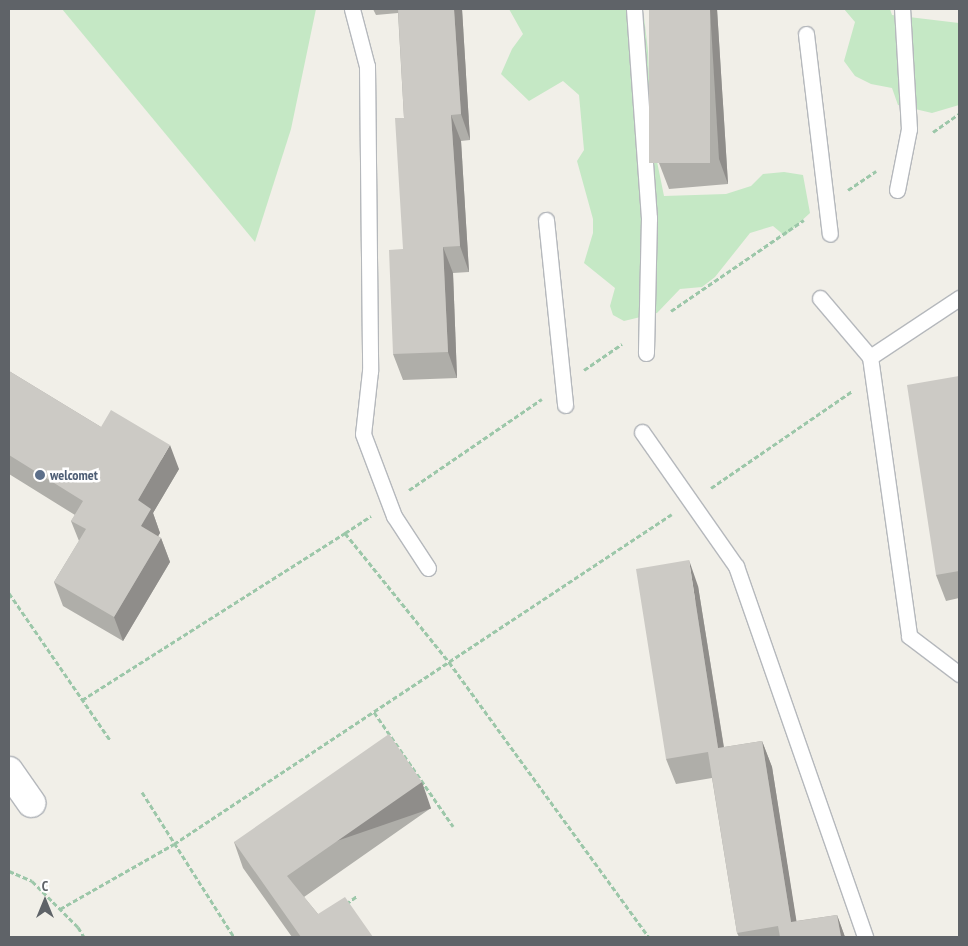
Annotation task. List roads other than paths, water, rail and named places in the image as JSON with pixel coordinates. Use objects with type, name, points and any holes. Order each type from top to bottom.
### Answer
[{"type":"street","points":[[9,770],[20,804]]},
{"type":"lane","points":[[352,9],[367,66],[370,371],[363,434],[394,516],[428,568]]},
{"type":"lane","points":[[634,9],[648,218],[646,353]]},
{"type":"lane","points":[[897,190],[909,129],[902,9]]},
{"type":"lane","points":[[806,34],[830,234]]},
{"type":"lane","points":[[546,220],[565,405]]},
{"type":"lane","points":[[820,298],[870,357],[909,636],[959,674]]},
{"type":"lane","points":[[870,357],[959,298]]},
{"type":"lane","points":[[642,432],[736,566],[865,937]]},
{"type":"place","name":"welcomet","points":[[40,475]]}]
